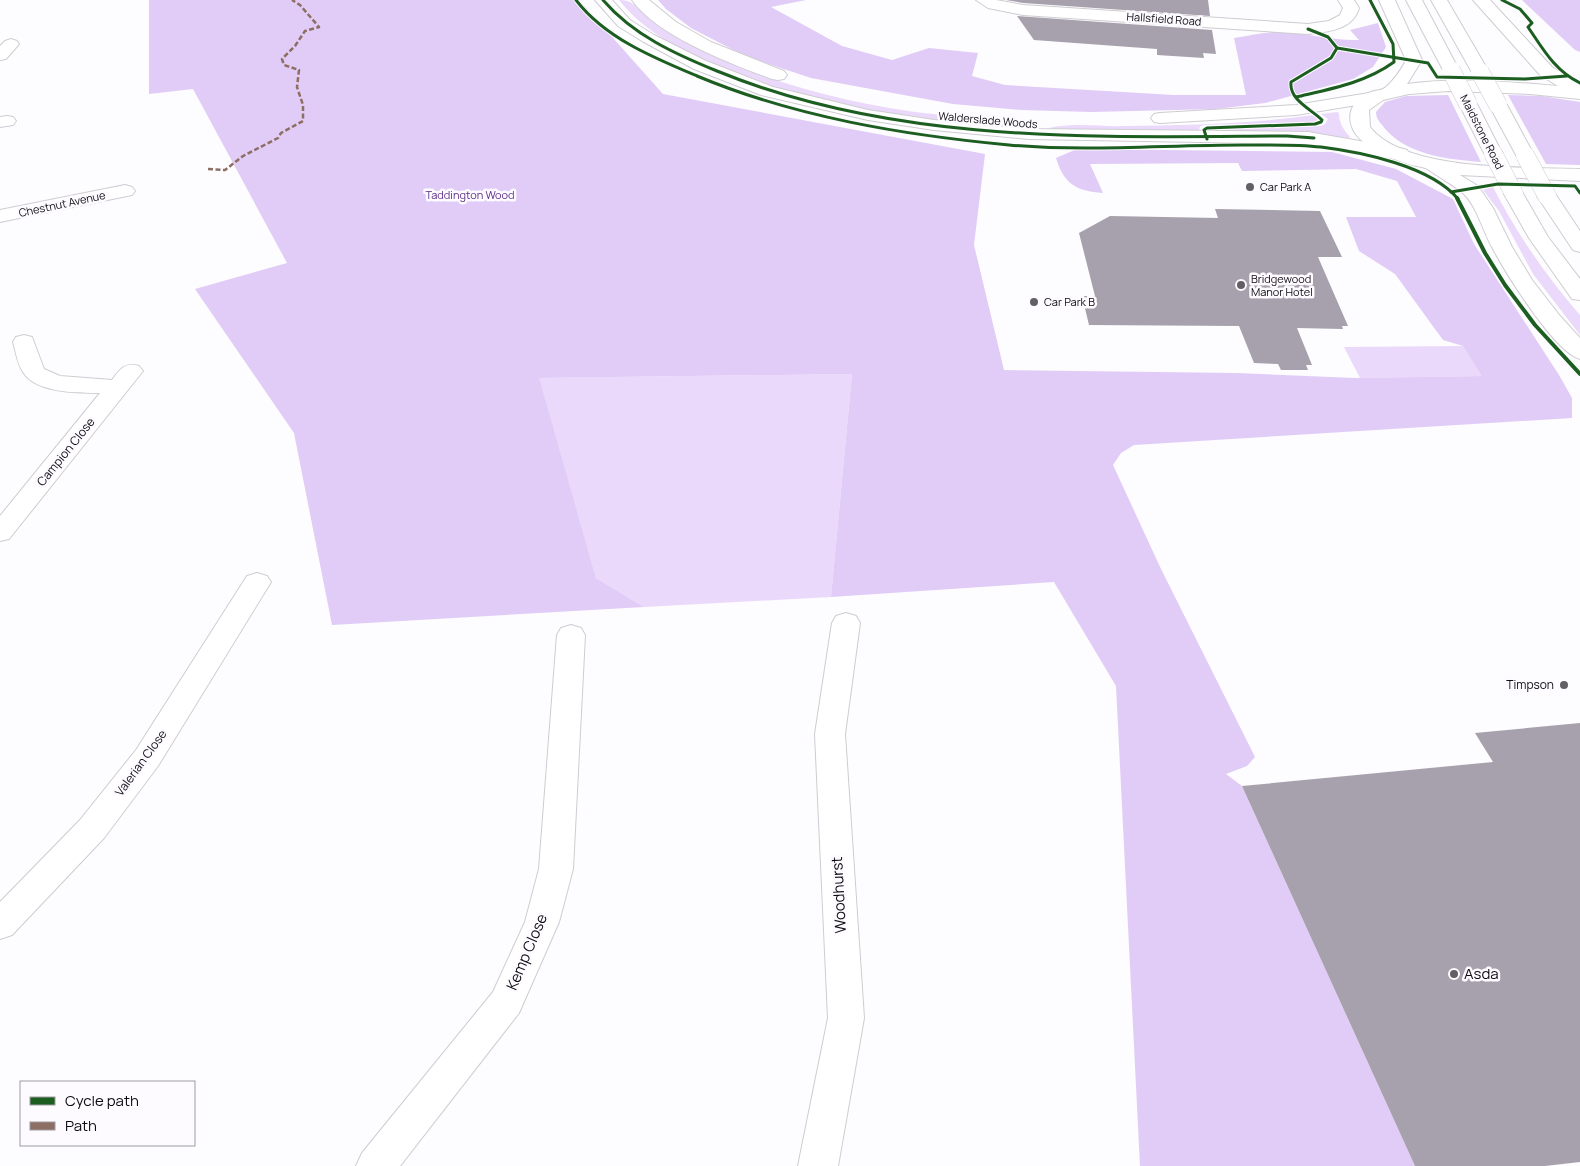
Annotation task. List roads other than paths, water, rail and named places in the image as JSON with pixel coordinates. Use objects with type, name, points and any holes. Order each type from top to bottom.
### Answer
[{"type":"street","name":"Walderslade Woods","points":[[603,0],[624,23],[648,38],[719,73],[767,91],[868,116],[942,126],[1029,134],[1308,138],[1400,154]]},
{"type":"street","name":"Walderslade Woods","points":[[640,0],[666,22],[700,43],[722,54],[796,80],[869,98],[963,112],[1053,118],[1134,119],[1243,115],[1310,109],[1369,98],[1392,91],[1440,86],[1580,93]]},
{"type":"street","name":"Hallsfield Road","points":[[984,0],[994,5],[1023,10],[1294,28],[1340,27],[1351,12],[1350,5],[1346,0]]},
{"type":"street","points":[[1386,0],[1414,60],[1408,72],[1400,79],[1392,91]]},
{"type":"street","name":"Maidstone Road","points":[[1414,0],[1514,194],[1539,238],[1580,294]]},
{"type":"street","points":[[1439,0],[1547,196],[1580,246]]},
{"type":"street","points":[[1481,0],[1546,71],[1580,93]]},
{"type":"street","points":[[1369,98],[1363,102],[1359,110],[1358,118],[1361,126],[1374,140],[1400,154],[1428,164],[1460,181],[1471,190],[1483,208],[1502,247],[1523,282],[1552,321],[1580,352]]},
{"type":"street","points":[[1428,164],[1472,170],[1580,175]]},
{"type":"street","name":"Chestnut Avenue","points":[[0,216],[125,191]]},
{"type":"street","name":"Campion Close","points":[[0,533],[125,379],[55,382],[42,379],[35,373],[24,342]]},
{"type":"street","name":"Valerian Close","points":[[0,925],[92,829],[147,758],[257,582]]},
{"type":"street","name":"Woodhurst","points":[[818,1166],[846,1018],[830,734],[846,623]]},
{"type":"street","name":"Kemp Close","points":[[376,1166],[506,1002],[542,922],[556,869],[571,635]]},
{"type":"place","name":"Car Park A","points":[[1250,187]]},
{"type":"place","name":"Bridgewood Manor Hotel","points":[[1241,285]]},
{"type":"place","name":"Car Park B","points":[[1034,302]]},
{"type":"place","name":"Timpson","points":[[1564,685]]},
{"type":"place","name":"Asda","points":[[1454,974]]},
{"type":"park label","name":"Taddington Wood","points":[[470,195]]}]
